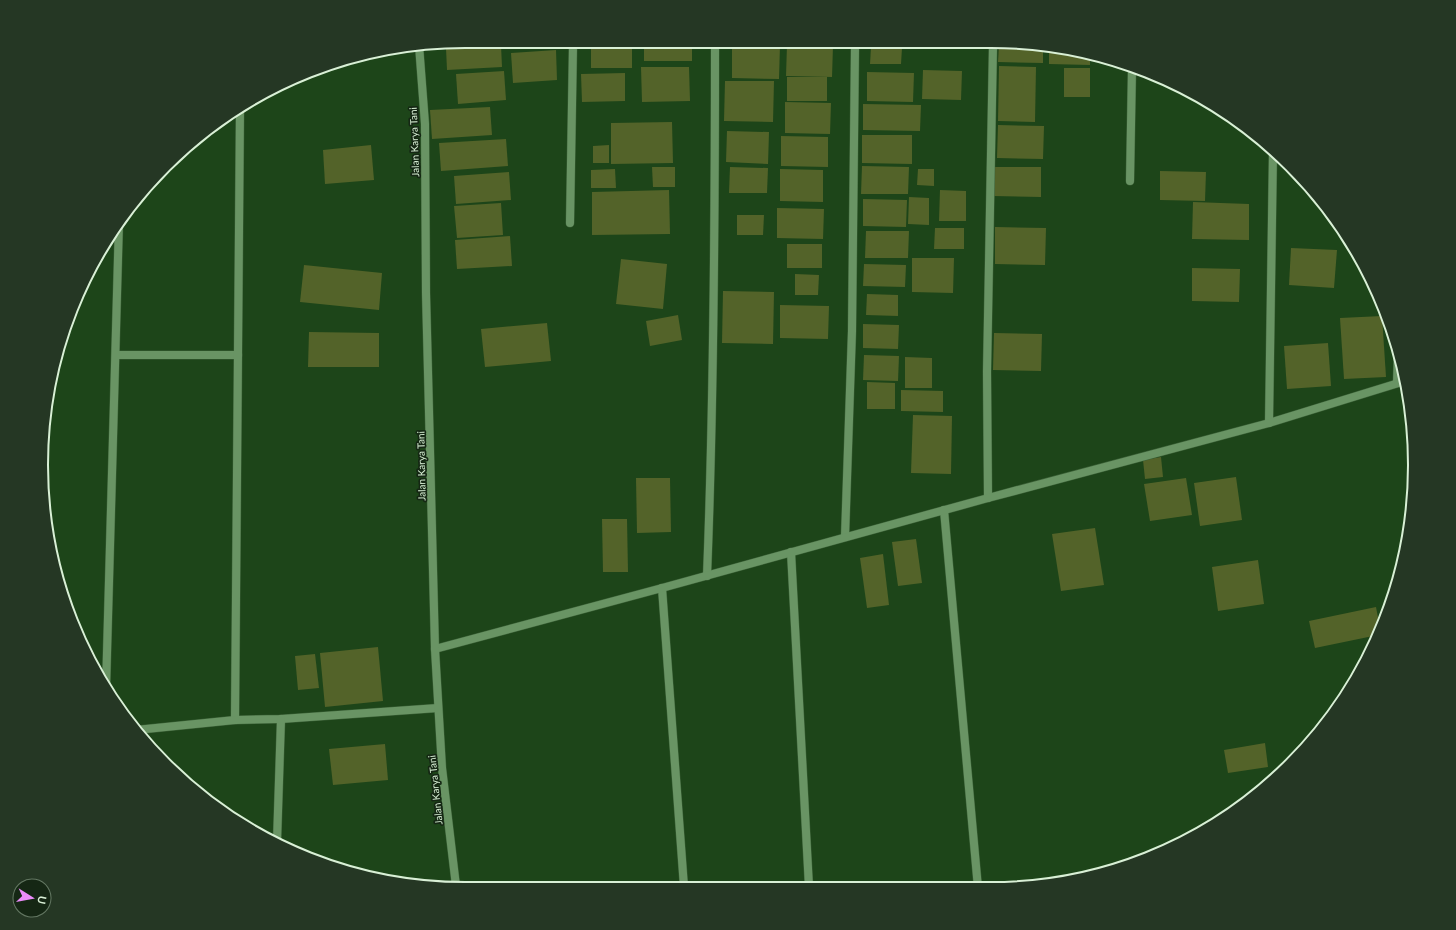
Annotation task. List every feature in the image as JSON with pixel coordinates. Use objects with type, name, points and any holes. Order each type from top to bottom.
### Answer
[{"type":"street","points":[[570,223],[573,48]]},
{"type":"street","points":[[707,576],[712,447],[715,48]]},
{"type":"street","points":[[845,537],[852,331],[855,48]]},
{"type":"street","points":[[988,498],[987,372],[993,48]]},
{"type":"street","name":"Jalan Karya Tani","points":[[419,51],[425,124],[426,294],[435,648],[442,768],[455,882]]},
{"type":"street","points":[[1130,181],[1132,73]]},
{"type":"street","points":[[235,720],[240,114]]},
{"type":"street","points":[[1269,423],[1273,158]]},
{"type":"street","points":[[106,678],[119,232]]},
{"type":"street","points":[[116,355],[238,355]]},
{"type":"street","points":[[435,648],[707,576],[988,498],[1269,423],[1400,382]]},
{"type":"street","points":[[944,510],[977,882]]},
{"type":"street","points":[[791,552],[809,882]]},
{"type":"street","points":[[662,588],[684,882]]},
{"type":"street","points":[[142,729],[235,720],[281,719],[438,708]]},
{"type":"street","points":[[277,837],[281,719]]},
{"type":"building","points":[[501,48],[502,67],[447,70],[446,49]]},
{"type":"building","points":[[591,48],[632,48],[632,68],[591,68]]},
{"type":"building","points":[[644,48],[692,48],[692,61],[644,61]]},
{"type":"building","points":[[732,48],[780,48],[779,79],[732,78]]},
{"type":"building","points":[[787,48],[833,48],[832,77],[786,76]]},
{"type":"building","points":[[871,48],[902,48],[901,64],[870,64]]},
{"type":"building","points":[[999,48],[1043,52],[1043,63],[998,62]]},
{"type":"building","points":[[556,50],[557,80],[513,83],[511,53]]},
{"type":"building","points":[[1049,53],[1090,60],[1090,65],[1049,64]]},
{"type":"building","points":[[999,66],[1036,67],[1035,122],[998,121]]},
{"type":"building","points":[[641,67],[689,67],[690,101],[642,102]]},
{"type":"building","points":[[1064,68],[1090,68],[1090,97],[1064,97]]},
{"type":"building","points":[[923,70],[962,71],[961,100],[922,99]]},
{"type":"building","points":[[504,71],[506,100],[458,104],[456,74]]},
{"type":"building","points":[[867,72],[914,73],[913,102],[867,101]]},
{"type":"building","points":[[625,73],[625,101],[582,102],[581,74]]},
{"type":"building","points":[[787,77],[827,77],[827,101],[787,101]]},
{"type":"building","points":[[725,81],[774,81],[773,122],[724,121]]},
{"type":"building","points":[[785,102],[831,103],[830,134],[785,133]]},
{"type":"building","points":[[863,104],[921,105],[920,131],[863,130]]},
{"type":"building","points":[[490,107],[492,135],[432,139],[430,110]]},
{"type":"building","points":[[672,122],[673,163],[611,164],[611,123]]},
{"type":"building","points":[[998,125],[1044,126],[1043,159],[997,158]]},
{"type":"building","points":[[727,131],[769,132],[768,164],[726,162]]},
{"type":"building","points":[[862,135],[912,135],[912,164],[862,163]]},
{"type":"building","points":[[781,136],[828,137],[828,167],[781,166]]},
{"type":"building","points":[[506,139],[508,166],[441,171],[439,143]]},
{"type":"building","points":[[371,145],[374,180],[325,184],[323,150]]},
{"type":"building","points":[[609,145],[609,163],[593,163],[593,146]]},
{"type":"building","points":[[862,166],[909,167],[908,194],[861,194]]},
{"type":"building","points":[[652,167],[675,167],[675,187],[653,187]]},
{"type":"building","points":[[730,167],[768,168],[767,193],[729,193]]},
{"type":"building","points":[[994,167],[1041,167],[1041,197],[993,196]]},
{"type":"building","points":[[615,169],[616,188],[591,188],[591,170]]},
{"type":"building","points":[[780,169],[823,170],[823,202],[780,201]]},
{"type":"building","points":[[918,169],[934,169],[934,186],[917,185]]},
{"type":"building","points":[[1160,171],[1206,172],[1205,201],[1160,200]]},
{"type":"building","points":[[509,172],[511,200],[456,204],[454,176]]},
{"type":"building","points":[[669,190],[670,234],[592,235],[592,192]]},
{"type":"building","points":[[940,190],[966,191],[966,221],[939,221]]},
{"type":"building","points":[[909,197],[929,198],[929,225],[908,224]]},
{"type":"building","points":[[863,199],[907,200],[906,227],[863,226]]},
{"type":"building","points":[[1193,202],[1249,204],[1249,240],[1192,239]]},
{"type":"building","points":[[501,203],[503,235],[457,238],[454,206]]},
{"type":"building","points":[[777,208],[824,209],[823,239],[777,238]]},
{"type":"building","points":[[737,215],[764,215],[763,235],[737,235]]},
{"type":"building","points":[[995,227],[1046,228],[1045,265],[995,264]]},
{"type":"building","points":[[935,228],[964,228],[964,249],[934,249]]},
{"type":"building","points":[[866,231],[909,231],[908,258],[865,258]]},
{"type":"building","points":[[510,236],[512,266],[457,269],[455,240]]},
{"type":"building","points":[[787,244],[822,244],[822,268],[787,268]]},
{"type":"building","points":[[1291,248],[1337,250],[1334,288],[1289,285]]},
{"type":"building","points":[[912,258],[954,258],[953,293],[912,292]]},
{"type":"building","points":[[621,259],[667,264],[663,309],[616,304]]},
{"type":"building","points":[[864,264],[906,265],[905,287],[863,286]]},
{"type":"building","points":[[304,265],[382,273],[379,310],[300,302]]},
{"type":"building","points":[[1192,268],[1240,269],[1239,302],[1192,301]]},
{"type":"building","points":[[795,274],[819,275],[818,295],[795,295]]},
{"type":"building","points":[[723,291],[774,292],[773,344],[722,343]]},
{"type":"building","points":[[867,294],[898,295],[898,316],[866,315]]},
{"type":"building","points":[[780,305],[829,306],[828,339],[780,338]]},
{"type":"building","points":[[678,315],[682,340],[650,346],[646,321]]},
{"type":"building","points":[[1380,316],[1382,322],[1386,377],[1344,379],[1340,318]]},
{"type":"building","points":[[547,323],[551,361],[485,367],[481,329]]},
{"type":"building","points":[[863,324],[899,325],[898,349],[863,348]]},
{"type":"building","points":[[309,332],[379,333],[379,367],[308,367]]},
{"type":"building","points":[[994,333],[1042,334],[1041,371],[993,370]]},
{"type":"building","points":[[1328,343],[1331,386],[1287,389],[1284,346]]},
{"type":"building","points":[[864,355],[899,356],[898,381],[863,380]]},
{"type":"building","points":[[905,357],[932,358],[932,388],[905,388]]},
{"type":"building","points":[[867,382],[895,383],[895,409],[867,409]]},
{"type":"building","points":[[901,390],[943,391],[943,412],[901,411]]},
{"type":"building","points":[[913,415],[952,416],[951,474],[911,473]]},
{"type":"building","points":[[1161,457],[1163,477],[1145,479],[1143,460]]},
{"type":"building","points":[[1236,477],[1242,520],[1200,526],[1194,483]]},
{"type":"building","points":[[636,478],[670,478],[671,532],[637,533]]},
{"type":"building","points":[[1186,478],[1192,515],[1150,521],[1144,484]]},
{"type":"building","points":[[602,519],[627,519],[628,572],[603,572]]},
{"type":"building","points":[[1095,528],[1104,585],[1061,591],[1052,534]]},
{"type":"building","points":[[916,539],[922,583],[898,586],[892,542]]},
{"type":"building","points":[[883,554],[889,605],[867,608],[860,558]]},
{"type":"building","points":[[1258,560],[1264,604],[1218,611],[1212,567]]},
{"type":"building","points":[[1376,607],[1378,619],[1371,637],[1315,648],[1309,621]]},
{"type":"building","points":[[378,647],[383,701],[325,707],[320,653]]},
{"type":"building","points":[[315,654],[319,688],[298,690],[295,656]]},
{"type":"building","points":[[1265,743],[1268,767],[1228,773],[1224,750]]},
{"type":"building","points":[[385,744],[388,780],[333,785],[329,749]]}]
